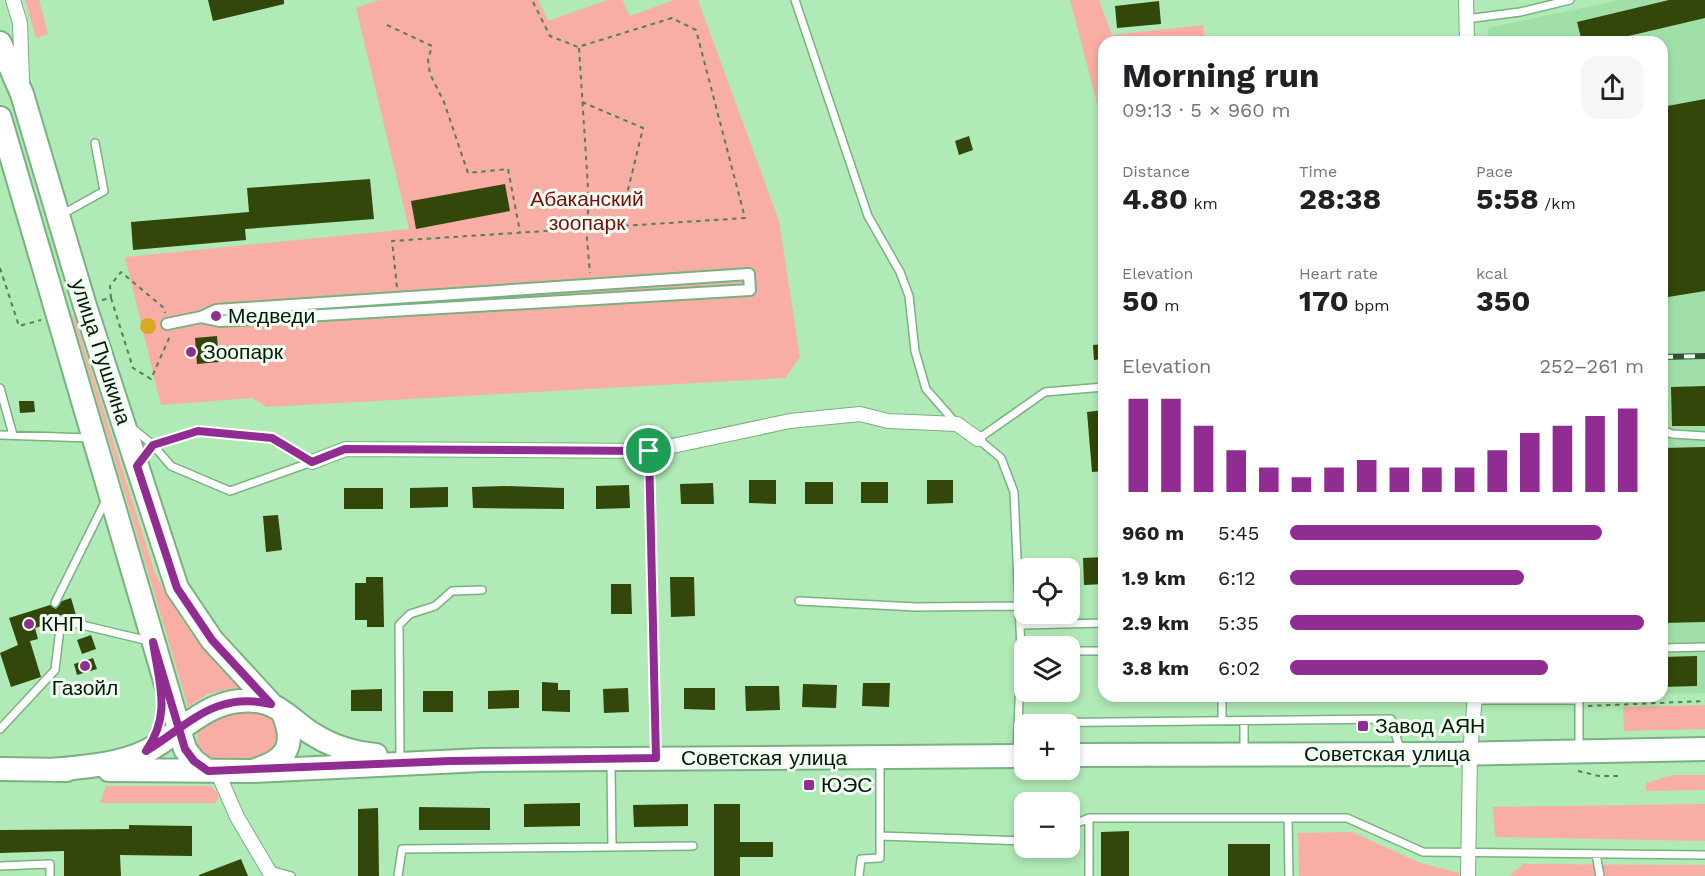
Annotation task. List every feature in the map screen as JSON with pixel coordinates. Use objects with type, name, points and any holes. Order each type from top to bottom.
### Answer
[{"type":"main road","name":"улица Пушкина","points":[[0,43],[22,94],[122,420],[177,588],[212,640],[277,708],[333,745],[352,752],[450,761]]},
{"type":"main road","name":"улица Пушкина","points":[[1,124],[180,731]]},
{"type":"main road","points":[[146,751],[157,735],[163,710],[153,642]]},
{"type":"main road","points":[[0,769],[52,770],[252,771],[272,765],[284,754],[289,745],[290,730],[277,708],[231,701],[212,707],[180,731],[146,751],[101,765],[52,770]]},
{"type":"main road","points":[[180,731],[185,749],[194,761],[213,771]]},
{"type":"main road","name":"Советская улица","points":[[1080,755],[1470,753],[1578,761],[1705,749]]},
{"type":"main road","name":"Советская улица","points":[[252,771],[450,761],[1014,756]]},
{"type":"street","points":[[13,0],[20,23],[22,94]]},
{"type":"street","points":[[1466,0],[1467,36]]},
{"type":"street","points":[[167,324],[201,317],[216,310],[749,274],[750,290],[220,321],[201,317]]},
{"type":"street","points":[[312,462],[345,449],[649,451],[790,421],[860,414],[888,421],[957,424],[978,439]]},
{"type":"street","points":[[1468,876],[1470,753],[1476,702]]},
{"type":"street","points":[[213,771],[237,817],[271,873]]},
{"type":"lane","points":[[795,0],[868,216],[900,272],[909,296],[915,351],[926,389],[957,424]]},
{"type":"lane","points":[[1466,19],[1520,12],[1570,0]]},
{"type":"lane","points":[[58,216],[104,190],[95,143]]},
{"type":"lane","points":[[0,388],[13,435]]},
{"type":"lane","points":[[1017,558],[1014,492],[1001,458],[978,439],[1045,392],[1098,388]]},
{"type":"lane","points":[[122,420],[153,445],[171,466],[230,491],[312,462]]},
{"type":"lane","points":[[137,466],[153,445],[198,431],[272,438],[312,462]]},
{"type":"lane","points":[[1668,432],[1705,436]]},
{"type":"lane","points":[[0,435],[95,438]]},
{"type":"lane","points":[[649,451],[656,758]]},
{"type":"lane","points":[[55,603],[110,492]]},
{"type":"lane","points":[[400,757],[399,625],[410,614],[435,606],[452,591],[482,590]]},
{"type":"lane","points":[[799,601],[916,607],[1014,606]]},
{"type":"lane","points":[[0,729],[55,670],[61,620],[153,642]]},
{"type":"lane","points":[[1022,636],[1021,625],[1098,623]]},
{"type":"lane","points":[[1668,648],[1705,647]]},
{"type":"lane","points":[[1080,651],[1098,651]]},
{"type":"lane","points":[[1222,702],[1222,720]]},
{"type":"lane","points":[[1578,761],[1579,702]]},
{"type":"lane","points":[[1080,722],[1391,719],[1402,755]]},
{"type":"lane","points":[[1244,721],[1244,755]]},
{"type":"lane","points":[[859,876],[861,859],[880,858],[880,757]]},
{"type":"lane","points":[[611,758],[612,847]]},
{"type":"lane","points":[[1089,818],[1089,876]]},
{"type":"lane","points":[[1080,822],[1089,818],[1347,818],[1423,852],[1705,855]]},
{"type":"lane","points":[[1288,818],[1289,876]]},
{"type":"lane","points":[[880,836],[1014,841]]},
{"type":"lane","points":[[398,876],[402,849],[693,846]]},
{"type":"lane","points":[[1596,854],[1600,876]]},
{"type":"lane","points":[[0,866],[50,864],[50,876]]},
{"type":"lane","points":[[271,873],[291,876]]},
{"type":"path","points":[[398,297],[392,241],[745,218],[696,30],[672,18],[579,47],[550,36],[532,0]]},
{"type":"path","points":[[387,25],[432,46],[428,60],[430,74],[444,102],[468,173],[508,168],[520,232]]},
{"type":"path","points":[[579,47],[589,203],[586,228],[591,284]]},
{"type":"path","points":[[582,102],[643,128],[627,194],[589,203]]},
{"type":"path","points":[[0,268],[19,327],[41,320]]},
{"type":"path","points":[[121,272],[164,308],[170,335],[151,379],[132,369],[111,298],[110,286],[121,272]]},
{"type":"path","points":[[100,301],[111,298]]},
{"type":"path","points":[[1668,701],[1705,701]]},
{"type":"path","points":[[1578,761],[1599,776],[1622,776]]},
{"type":"shaded area","points":[[1620,0],[1705,0],[1705,693],[1668,694],[1668,36],[1488,36],[1488,28]]},
{"type":"shaded area","points":[[145,318],[151,318],[156,326],[154,332],[145,334],[140,329],[140,323]]},
{"type":"green space","points":[[25,0],[39,0],[48,34],[36,38]]},
{"type":"green space","name":"Абаканский зоопарк","points":[[379,0],[538,0],[548,21],[607,0],[622,0],[630,16],[674,0],[698,0],[779,221],[800,357],[785,378],[267,407],[252,398],[161,405],[125,257],[409,229],[356,8]]},
{"type":"green space","points":[[1070,0],[1099,0],[1112,35],[1203,25],[1205,36],[1098,36],[1098,107]]},
{"type":"green space","points":[[72,316],[74,316],[155,573],[192,633],[238,687],[208,694],[188,707]]},
{"type":"green space","points":[[1705,705],[1705,729],[1624,731],[1623,707]]},
{"type":"green space","points":[[258,711],[269,716],[279,732],[270,750],[261,756],[239,762],[228,762],[208,756],[200,748],[197,737],[200,728],[212,716],[231,712]]},
{"type":"green space","points":[[1672,775],[1705,775],[1705,790],[1646,791],[1646,783]]},
{"type":"green space","points":[[106,786],[211,786],[219,795],[216,803],[100,803]]},
{"type":"green space","points":[[1705,804],[1705,841],[1495,837],[1493,807]]},
{"type":"green space","points":[[1352,832],[1420,863],[1459,873],[1459,876],[1299,876],[1298,833]]},
{"type":"green space","points":[[1523,864],[1705,865],[1705,876],[1509,876]]},
{"type":"building","points":[[208,0],[284,0],[284,4],[213,21]]},
{"type":"building","points":[[1669,0],[1705,0],[1705,18],[1628,36],[1580,36],[1577,22]]},
{"type":"building","points":[[1159,1],[1161,24],[1117,28],[1115,6]]},
{"type":"building","points":[[1705,99],[1705,291],[1668,297],[1668,106]]},
{"type":"building","points":[[969,136],[973,150],[959,155],[955,141]]},
{"type":"building","points":[[370,179],[374,219],[245,229],[246,240],[133,250],[131,222],[249,212],[247,188]]},
{"type":"building","points":[[505,184],[510,211],[416,229],[411,201]]},
{"type":"building","points":[[217,336],[219,362],[197,364],[195,338]]},
{"type":"building","points":[[1093,345],[1098,345],[1098,360],[1094,360]]},
{"type":"building","points":[[1705,386],[1705,426],[1672,426],[1671,387]]},
{"type":"building","points":[[19,401],[34,401],[35,412],[20,413]]},
{"type":"building","points":[[1098,411],[1098,472],[1092,472],[1087,412]]},
{"type":"building","points":[[1705,447],[1705,622],[1668,623],[1668,448]]},
{"type":"building","points":[[749,480],[776,480],[776,504],[749,503]]},
{"type":"building","points":[[927,480],[953,480],[953,503],[927,504]]},
{"type":"building","points":[[805,482],[833,482],[833,504],[805,504]]},
{"type":"building","points":[[861,482],[888,482],[888,503],[861,503]]},
{"type":"building","points":[[713,483],[714,504],[681,504],[680,484]]},
{"type":"building","points":[[629,485],[630,508],[596,509],[596,486]]},
{"type":"building","points":[[448,487],[448,507],[410,508],[410,488]]},
{"type":"building","points":[[472,487],[564,488],[564,509],[473,508]]},
{"type":"building","points":[[344,488],[383,488],[383,509],[344,509]]},
{"type":"building","points":[[278,515],[282,550],[266,552],[263,516]]},
{"type":"building","points":[[1098,557],[1098,584],[1084,585],[1083,558]]},
{"type":"building","points":[[366,577],[383,577],[384,627],[367,627],[367,620],[355,620],[355,583],[366,583]]},
{"type":"building","points":[[670,577],[694,577],[695,616],[671,617]]},
{"type":"building","points":[[611,584],[631,584],[632,614],[611,614]]},
{"type":"building","points":[[71,598],[76,615],[60,615],[55,622],[35,628],[38,639],[30,641],[41,677],[11,687],[0,653],[18,645],[9,618],[50,605],[56,609],[62,601]]},
{"type":"building","points":[[91,635],[96,649],[82,654],[77,640]]},
{"type":"building","points":[[1697,656],[1697,686],[1668,687],[1668,657]]},
{"type":"building","name":"Газойл","points":[[93,658],[97,669],[77,675],[74,664]]},
{"type":"building","points":[[542,682],[558,683],[558,690],[570,690],[570,712],[542,711]]},
{"type":"building","points":[[863,683],[890,683],[889,707],[862,706]]},
{"type":"building","points":[[803,684],[837,685],[836,708],[802,707]]},
{"type":"building","points":[[745,686],[779,686],[780,710],[746,711]]},
{"type":"building","points":[[628,688],[629,712],[604,713],[603,689]]},
{"type":"building","points":[[684,688],[715,688],[715,710],[684,709]]},
{"type":"building","points":[[382,689],[382,711],[351,711],[351,690]]},
{"type":"building","points":[[519,690],[519,708],[488,709],[488,691]]},
{"type":"building","points":[[423,691],[453,691],[453,712],[423,712]]},
{"type":"building","points":[[580,803],[580,826],[524,827],[524,804]]},
{"type":"building","points":[[688,804],[688,826],[634,827],[633,805]]},
{"type":"building","points":[[714,804],[740,804],[740,842],[773,842],[773,857],[740,857],[740,876],[714,876]]},
{"type":"building","points":[[419,807],[490,808],[490,830],[419,830]]},
{"type":"building","points":[[378,808],[379,876],[358,876],[358,809]]},
{"type":"building","points":[[129,825],[192,826],[192,856],[120,855],[121,876],[64,876],[64,851],[0,853],[0,830],[129,829]]},
{"type":"building","points":[[1129,831],[1129,876],[1101,876],[1101,832]]},
{"type":"building","points":[[1228,844],[1270,844],[1270,876],[1228,876]]},
{"type":"building","points":[[241,859],[248,876],[199,876],[199,875]]},
{"type":"railway","points":[[1668,357],[1705,356]]},
{"type":"place","name":"Медведи","points":[[216,316]]},
{"type":"place","name":"Зоопарк","points":[[191,352]]},
{"type":"place","name":"КНП","points":[[29,624]]},
{"type":"place","name":"Газойл","points":[[85,666]]},
{"type":"place","name":"Завод АЯН","points":[[1363,726]]},
{"type":"place","name":"ЮЭС","points":[[809,785]]},
{"type":"route","points":[[649,451],[345,449],[312,462],[272,438],[198,431],[153,445],[137,466],[177,588],[212,640],[271,704],[258,701],[231,701],[212,707],[180,731],[146,751],[157,735],[163,710],[153,642],[180,731],[185,749],[194,761],[208,771],[252,771],[450,761],[656,758],[649,451]]}]
